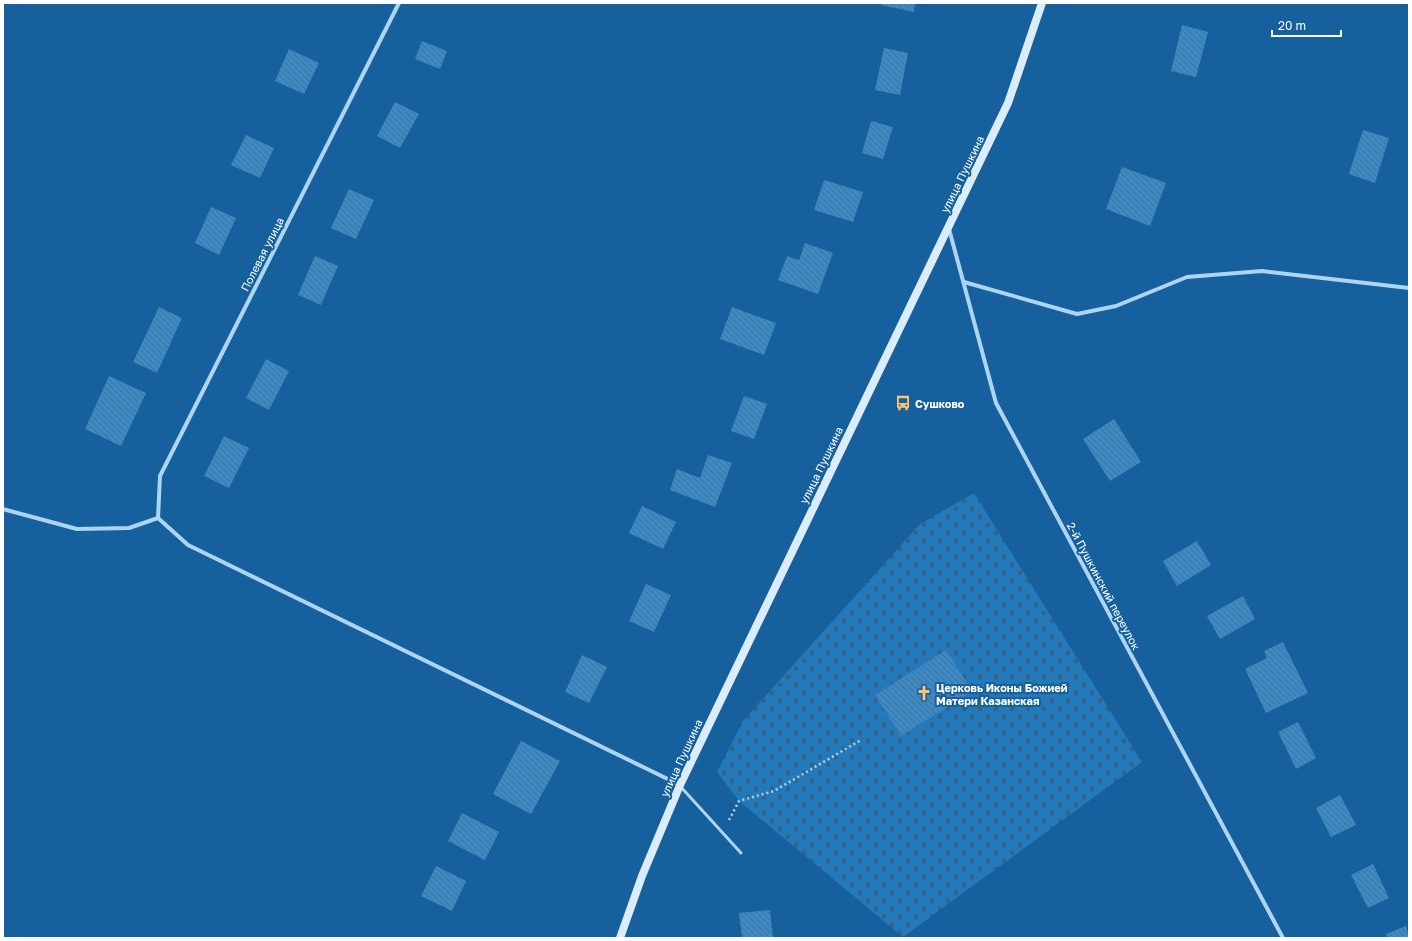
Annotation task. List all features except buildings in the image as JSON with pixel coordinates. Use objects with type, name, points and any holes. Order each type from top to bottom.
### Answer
[{"type":"main road","name":"улица Пушкина","points":[[620,938],[642,876],[680,785],[1008,103],[1042,3]]},
{"type":"street","name":"Полевая улица","points":[[158,518],[160,476],[399,3]]},
{"type":"street","name":"2-й Пушкинский переулок","points":[[948,226],[996,403],[1283,938]]},
{"type":"street","points":[[964,282],[1077,314],[1116,306],[1187,277],[1262,271],[1409,288]]},
{"type":"street","points":[[3,509],[77,529],[128,528],[158,518],[188,545],[680,785]]},
{"type":"lane","points":[[680,785],[723,831],[741,853]]},
{"type":"path","points":[[723,831],[739,801],[774,791],[861,740]]},
{"type":"green space","points":[[974,493],[1142,762],[903,937],[739,801],[717,772],[743,721],[920,524]]},
{"type":"place","name":"Сушково","points":[[903,403]]},
{"type":"place","name":"Церковь Иконы Божией Матери Казанская","points":[[924,693]]}]
